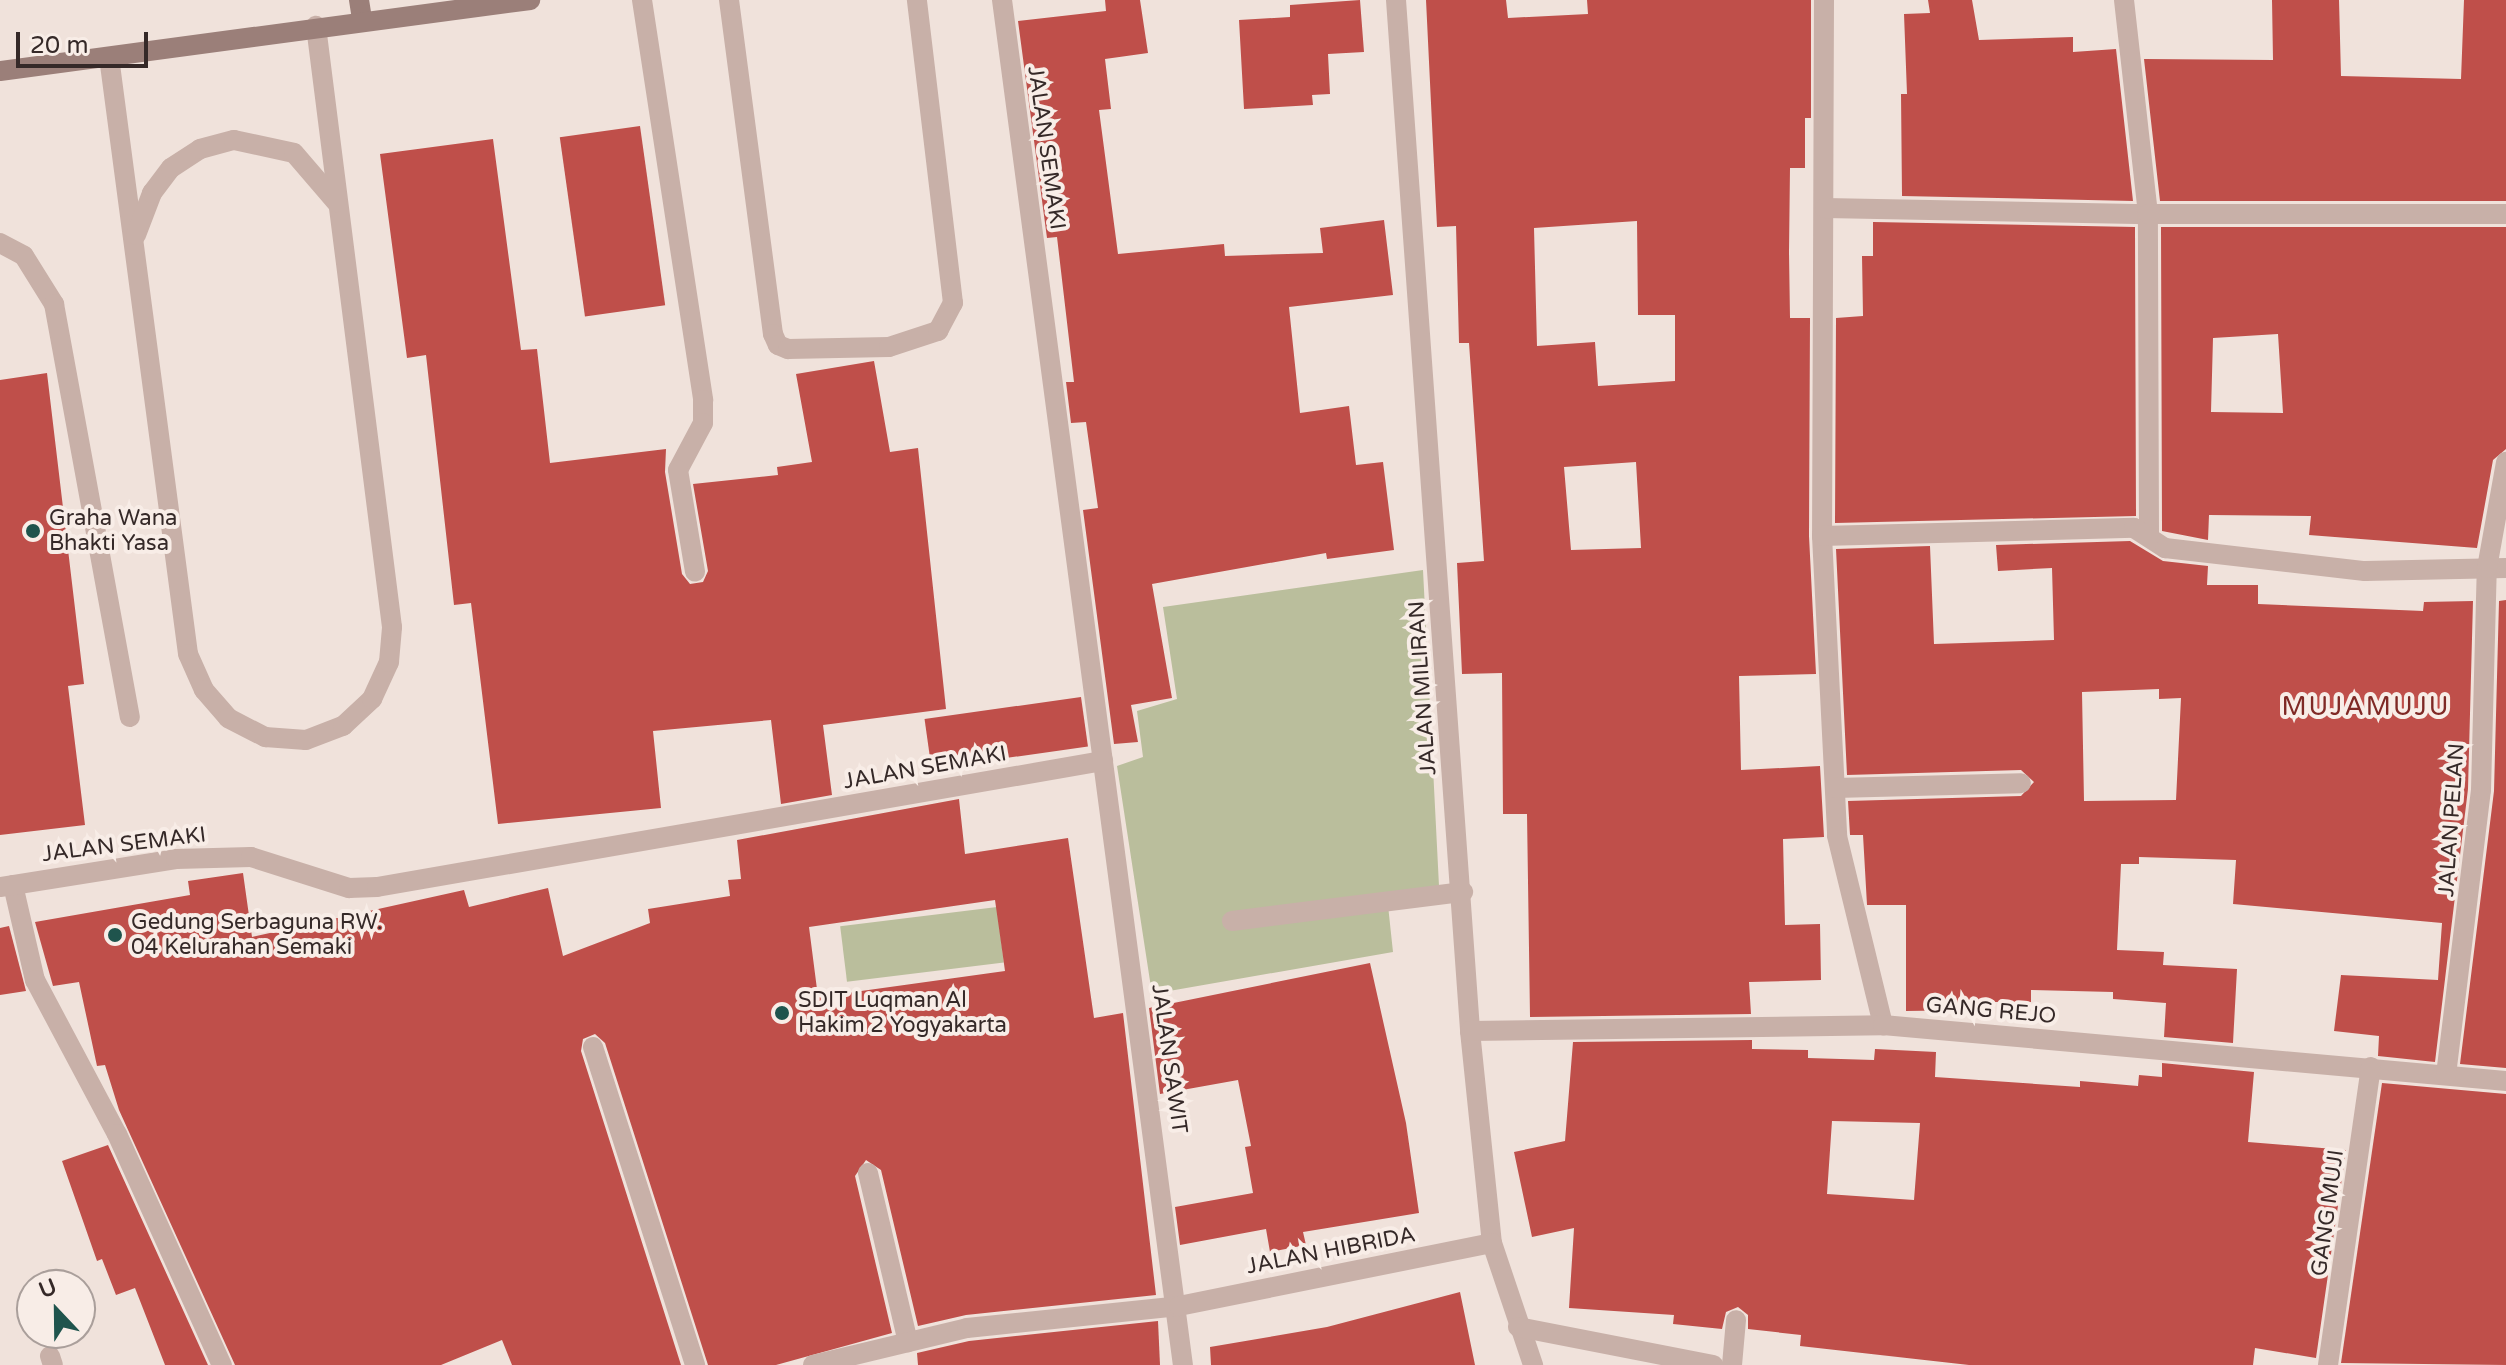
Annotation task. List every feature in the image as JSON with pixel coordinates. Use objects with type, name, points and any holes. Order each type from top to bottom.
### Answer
[{"type":"main road","points":[[0,71],[316,26],[360,10],[530,0]]},
{"type":"street","points":[[642,0],[703,400],[703,423],[678,470],[695,572]]},
{"type":"street","points":[[729,0],[773,334],[778,345],[788,349],[889,347],[938,331],[953,303],[917,0]]},
{"type":"street","name":"JALAN SEMAKI","points":[[6,886],[176,859],[251,857],[349,888],[377,887],[1103,761],[1002,0]]},
{"type":"street","name":"JALAN MILIRAN","points":[[1396,0],[1463,892],[1470,1031],[1492,1243],[1533,1365]]},
{"type":"street","points":[[1824,0],[1822,536],[1837,836],[1883,1025]]},
{"type":"street","points":[[2124,0],[2148,214],[2149,535]]},
{"type":"street","points":[[109,57],[136,235],[188,654],[204,690],[228,718],[265,737],[306,740],[343,726],[372,699],[389,662],[392,627],[316,26]]},
{"type":"street","points":[[136,235],[152,193],[171,168],[200,149],[234,140],[294,153],[340,208]]},
{"type":"street","points":[[1825,208],[2148,214],[2506,214]]},
{"type":"street","points":[[0,243],[24,256],[54,304],[130,717]]},
{"type":"street","name":"JALAN PELAN","points":[[2446,1075],[2481,790],[2506,462]]},
{"type":"street","points":[[1822,536],[2134,528],[2165,548],[2192,553],[2365,571],[2496,568]]},
{"type":"street","name":"JALAN SAWIT","points":[[1103,761],[1179,1306],[1183,1365]]},
{"type":"street","points":[[1835,788],[2021,783]]},
{"type":"street","points":[[6,886],[35,980],[117,1134],[222,1365]]},
{"type":"street","points":[[1232,921],[1463,892]]},
{"type":"street","name":"GANG REJO","points":[[1470,1031],[1883,1025],[2506,1081]]},
{"type":"street","points":[[593,1047],[695,1365]]},
{"type":"street","name":"GANG MUJI","points":[[2328,1365],[2371,1067]]},
{"type":"street","points":[[868,1173],[908,1342]]},
{"type":"street","name":"JALAN HIBRIDA","points":[[813,1365],[967,1328],[1179,1306],[1492,1243]]},
{"type":"street","points":[[1732,1365],[1736,1320]]},
{"type":"street","points":[[1518,1327],[1713,1365]]},
{"type":"green space","points":[[1423,570],[1439,886],[1387,896],[1393,952],[1152,994],[1117,766],[1143,757],[1137,711],[1177,699],[1163,607]]},
{"type":"green space","points":[[997,907],[1004,963],[847,982],[840,926]]},
{"type":"building","points":[[1105,0],[1140,0],[1148,53],[1105,59],[1111,109],[1099,110],[1118,254],[1224,244],[1225,256],[1323,253],[1320,228],[1384,220],[1393,295],[1289,307],[1300,413],[1349,406],[1356,465],[1383,462],[1394,550],[1327,559],[1326,553],[1152,584],[1172,698],[1131,705],[1138,742],[1114,744],[1083,510],[1098,508],[1086,422],[1071,423],[1066,382],[1074,382],[1057,237],[1047,238],[1018,21],[1106,11]]},
{"type":"building","points":[[1360,0],[1364,52],[1328,54],[1330,94],[1312,95],[1313,105],[1244,109],[1239,20],[1290,17],[1290,5]]},
{"type":"building","points":[[1426,0],[1506,0],[1508,18],[1588,14],[1587,0],[1811,0],[1811,118],[1805,118],[1805,168],[1790,168],[1789,252],[1790,318],[1810,318],[1809,536],[1816,674],[1739,676],[1741,770],[1820,766],[1824,837],[1783,839],[1785,925],[1820,924],[1821,980],[1749,982],[1751,1014],[1530,1017],[1527,814],[1503,814],[1502,673],[1462,674],[1457,563],[1484,561],[1469,343],[1459,343],[1456,226],[1437,227]],"holes":[[[1637,221],[1638,315],[1675,315],[1675,381],[1598,386],[1595,342],[1537,346],[1534,228]],[[1636,462],[1641,548],[1571,550],[1564,467]]]},
{"type":"building","points":[[1928,0],[1972,0],[1979,40],[2073,37],[2073,52],[2116,49],[2133,201],[1902,196],[1901,94],[1907,94],[1904,14],[1930,13]]},
{"type":"building","points":[[2272,0],[2339,0],[2341,76],[2461,79],[2464,0],[2506,0],[2506,201],[2160,201],[2144,59],[2273,60]]},
{"type":"building","points":[[640,126],[665,305],[585,317],[560,137]]},
{"type":"building","points":[[493,139],[521,350],[537,349],[550,463],[666,449],[665,472],[682,574],[690,584],[703,582],[708,571],[693,484],[778,475],[777,467],[812,462],[796,374],[874,361],[890,452],[918,448],[946,709],[823,725],[832,795],[781,804],[771,720],[653,731],[661,808],[498,824],[471,603],[454,605],[426,355],[407,358],[380,154]]},
{"type":"building","points":[[1873,222],[2135,227],[2136,516],[1835,523],[1836,318],[1863,316],[1862,256],[1873,256]]},
{"type":"building","points":[[2161,227],[2506,227],[2506,449],[2493,460],[2477,548],[2309,535],[2311,516],[2209,515],[2208,540],[2162,531]],"holes":[[[2278,334],[2283,413],[2211,412],[2213,338]]]},
{"type":"building","name":"Graha Wana Bhakti Yasa","points":[[47,373],[84,684],[68,686],[85,825],[0,835],[0,380]]},
{"type":"building","points":[[2130,541],[2163,561],[2208,566],[2207,585],[2258,585],[2258,604],[2423,611],[2424,602],[2473,601],[2468,789],[2435,1062],[2378,1056],[2379,1036],[2334,1031],[2341,975],[2438,980],[2442,923],[2233,904],[2236,860],[2139,857],[2139,864],[2121,864],[2117,950],[2164,952],[2163,965],[2237,969],[2233,1043],[2164,1037],[2166,1003],[2113,999],[2113,992],[2031,990],[2031,1002],[1973,1002],[1973,1010],[1906,1011],[1906,905],[1867,905],[1863,835],[1850,835],[1848,801],[2021,796],[2034,782],[2021,770],[1847,775],[1836,549],[1930,546],[1934,644],[2054,640],[2052,568],[1998,571],[1996,545]],"holes":[[[2159,689],[2159,699],[2181,698],[2176,800],[2084,801],[2082,692]]]},
{"type":"building","points":[[2506,600],[2506,1068],[2460,1064],[2494,791],[2499,601]]},
{"type":"building","points":[[1081,697],[1088,747],[931,769],[925,719]]},
{"type":"building","points":[[959,799],[965,854],[1068,838],[1094,1018],[1123,1013],[1156,1295],[966,1315],[918,1326],[881,1170],[866,1160],[855,1176],[892,1333],[776,1365],[708,1365],[605,1043],[595,1034],[583,1039],[581,1051],[681,1365],[512,1365],[502,1340],[441,1365],[235,1365],[119,1110],[105,1065],[97,1066],[79,982],[53,986],[35,922],[190,895],[188,881],[243,873],[252,937],[464,890],[469,907],[548,888],[563,956],[650,923],[648,909],[730,896],[728,880],[741,879],[737,840]],"holes":[[[995,900],[1005,971],[818,997],[809,927]]]},
{"type":"building","points":[[9,926],[26,991],[0,995],[0,928]]},
{"type":"building","points":[[1370,963],[1406,1123],[1419,1213],[1303,1232],[1306,1245],[1270,1252],[1266,1229],[1180,1245],[1175,1207],[1253,1193],[1245,1147],[1251,1146],[1238,1080],[1160,1094],[1149,1008]]},
{"type":"building","points":[[1752,1040],[1752,1049],[1808,1050],[1808,1058],[1874,1060],[1875,1049],[1936,1052],[1935,1077],[2080,1087],[2080,1081],[2138,1086],[2139,1075],[2162,1077],[2162,1063],[2254,1072],[2248,1142],[2346,1150],[2316,1358],[2255,1348],[2253,1365],[1969,1365],[1800,1346],[1801,1335],[1748,1329],[1748,1315],[1738,1307],[1726,1312],[1722,1329],[1673,1324],[1674,1315],[1569,1308],[1574,1228],[1532,1237],[1514,1152],[1565,1141],[1573,1042]],"holes":[[[1832,1121],[1920,1123],[1914,1200],[1827,1194]]]},
{"type":"building","points":[[2382,1083],[2506,1094],[2506,1365],[2341,1363]]},
{"type":"building","points":[[108,1145],[208,1365],[165,1365],[135,1288],[116,1295],[102,1259],[97,1261],[62,1161]]},
{"type":"building","points":[[1460,1292],[1475,1365],[1211,1365],[1210,1347],[1327,1327]]},
{"type":"building","points":[[1158,1321],[1160,1365],[918,1365],[917,1353],[969,1341]]},
{"type":"place","name":"Graha Wana Bhakti Yasa","points":[[33,531]]},
{"type":"place","name":"Gedung Serbaguna RW. 04 Kelurahan Semaki","points":[[115,935]]},
{"type":"place","name":"SDIT Luqman Al Hakim 2 Yogyakarta","points":[[782,1013]]},
{"type":"district","name":"MUJAMUJU","points":[[2366,707]]}]
